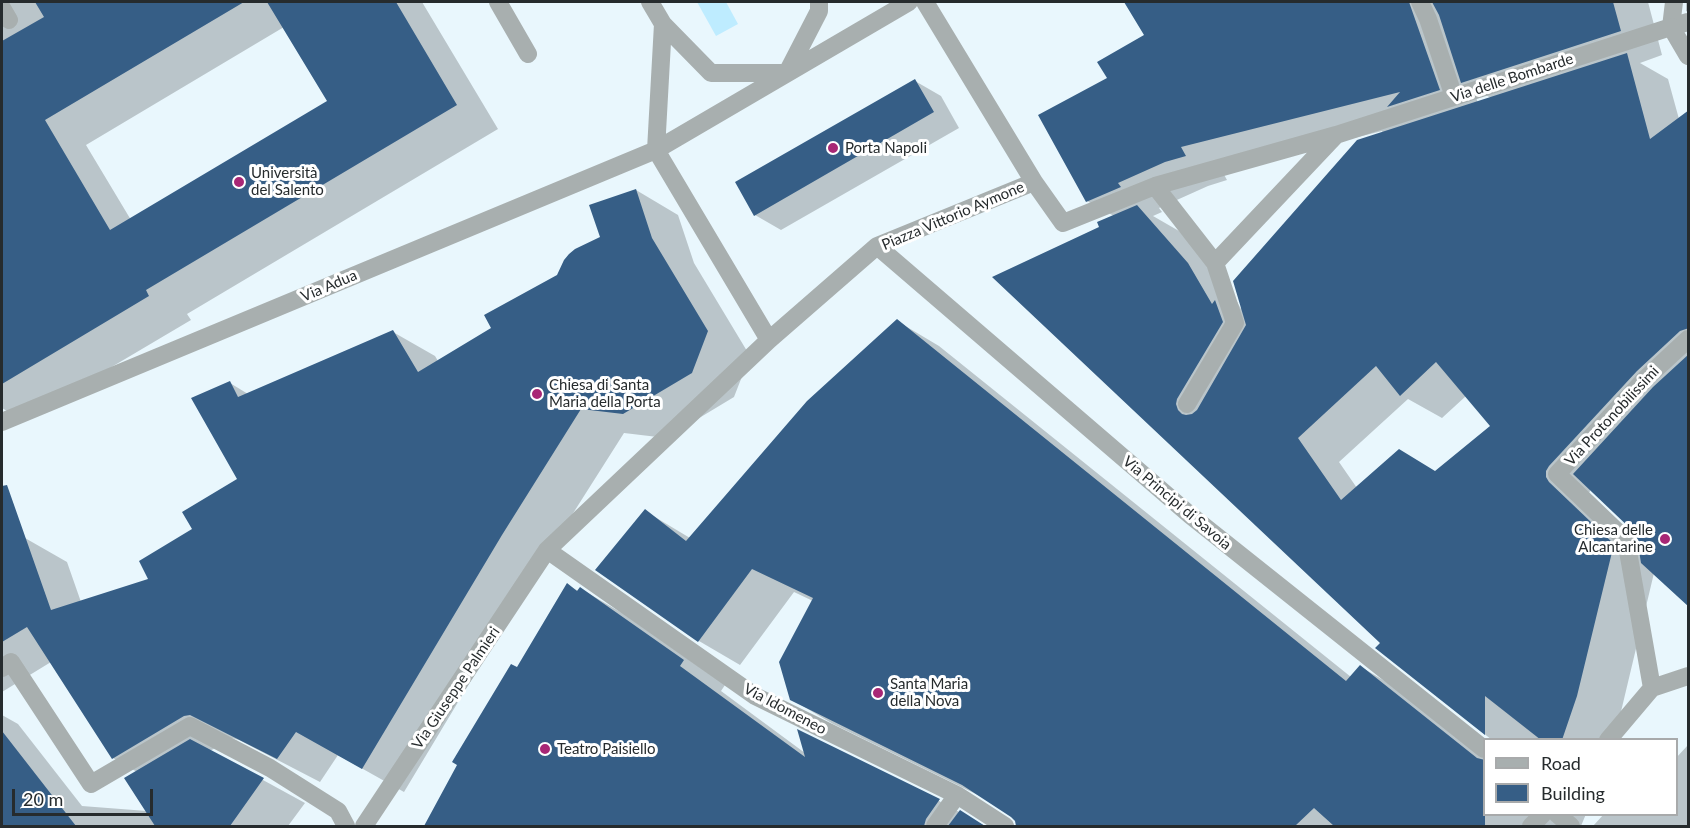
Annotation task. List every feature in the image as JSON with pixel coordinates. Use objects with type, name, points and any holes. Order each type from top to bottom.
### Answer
[{"type":"street","points":[[498,2],[528,54]]},
{"type":"street","points":[[650,2],[663,24],[711,73],[788,73],[819,11],[819,2]]},
{"type":"street","name":"Via Adua","points":[[2,422],[656,150],[909,2]]},
{"type":"street","name":"Piazza Vittorio Aymone","points":[[548,550],[769,340],[878,246],[1034,182],[925,2]]},
{"type":"street","points":[[1420,2],[1454,96]]},
{"type":"street","points":[[1674,2],[1689,56]]},
{"type":"street","points":[[663,24],[656,150],[769,340]]},
{"type":"street","name":"Via delle Bombarde","points":[[1034,182],[1063,223],[1155,186],[1336,135],[1680,24]]},
{"type":"street","name":"Via delle Bombarde","points":[[1215,263],[1336,135]]},
{"type":"street","points":[[1155,186],[1215,263],[1235,323],[1187,404]]},
{"type":"street","name":"Via Principi di Savoia","points":[[878,246],[1190,515],[1483,746]]},
{"type":"street","name":"Via Protonobilissimi","points":[[1652,688],[1626,540],[1557,474],[1645,379],[1689,339]]},
{"type":"street","name":"Via Idomeneo","points":[[548,550],[755,696],[957,795],[1005,826]]},
{"type":"street","name":"Via Giuseppe Palmieri","points":[[364,826],[548,550]]},
{"type":"street","points":[[2,668],[11,662],[91,784],[190,726],[270,768],[338,811],[346,826]]},
{"type":"street","points":[[1610,738],[1652,688],[1689,676]]},
{"type":"street","points":[[935,826],[957,795]]},
{"type":"street","points":[[1559,816],[1571,826]]},
{"type":"shaded area","points":[[697,2],[726,2],[738,24],[716,36]]},
{"type":"building","points":[[35,2],[244,2],[45,120],[110,230],[327,101],[267,2],[396,2],[457,105],[146,290],[149,296],[2,384],[2,41],[44,17]]},
{"type":"building","points":[[1124,2],[1409,2],[1440,90],[1387,107],[1400,92],[1181,147],[1186,156],[1165,162],[1118,183],[1121,187],[1086,202],[1038,115],[1107,78],[1097,62],[1144,35]]},
{"type":"building","points":[[1432,2],[1613,2],[1621,31],[1461,83],[1439,15]]},
{"type":"building","points":[[1627,53],[1650,139],[1689,110],[1689,328],[1680,331],[1637,371],[1546,471],[1549,482],[1614,544],[1577,696],[1563,738],[1538,738],[1485,696],[1485,735],[1375,648],[1380,643],[992,277],[1099,227],[1097,222],[1137,205],[1188,263],[1212,304],[1215,300],[1223,322],[1177,399],[1178,410],[1186,415],[1197,410],[1246,325],[1233,281],[1357,140]],"holes":[[[1436,362],[1490,426],[1435,471],[1399,449],[1341,500],[1298,438],[1376,366],[1400,396]]]},
{"type":"building","name":"Porta Napoli","points":[[915,79],[934,112],[754,216],[735,182]]},
{"type":"building","points":[[636,189],[652,238],[708,331],[692,373],[623,414],[581,409],[502,535],[362,769],[296,732],[277,759],[190,715],[184,716],[112,759],[27,627],[2,642],[2,486],[7,485],[51,610],[148,579],[139,561],[192,529],[182,512],[237,479],[191,398],[230,381],[238,397],[393,330],[418,372],[491,328],[484,315],[557,275],[569,254],[600,237],[589,205]]},
{"type":"building","points":[[897,319],[1346,681],[1360,665],[1477,758],[1483,760],[1485,826],[1334,826],[1314,808],[1295,826],[1016,826],[1011,817],[962,785],[790,700],[779,662],[813,598],[752,569],[698,642],[595,570],[645,509],[686,541],[807,401]]},
{"type":"building","points":[[1689,354],[1689,607],[1641,563],[1634,532],[1573,474],[1653,387]]},
{"type":"building","points":[[567,583],[577,591],[580,587],[684,660],[680,666],[805,757],[797,729],[940,799],[926,819],[924,826],[424,826],[457,765],[452,762],[511,664],[517,667]]},
{"type":"building","points":[[2,731],[76,826],[2,826]]},
{"type":"building","points":[[190,739],[264,778],[230,826],[155,826],[124,778]]},
{"type":"building","points":[[960,810],[985,826],[948,826]]},
{"type":"place","name":"Porta Napoli","points":[[833,148]]},
{"type":"place","name":"Università del Salento","points":[[239,182]]},
{"type":"place","name":"Chiesa di Santa Maria della Porta","points":[[537,394]]},
{"type":"place","name":"Chiesa delle Alcantarine","points":[[1665,539]]},
{"type":"place","name":"Santa Maria della Nova","points":[[878,693]]},
{"type":"place","name":"Teatro Paisiello","points":[[545,749]]}]
